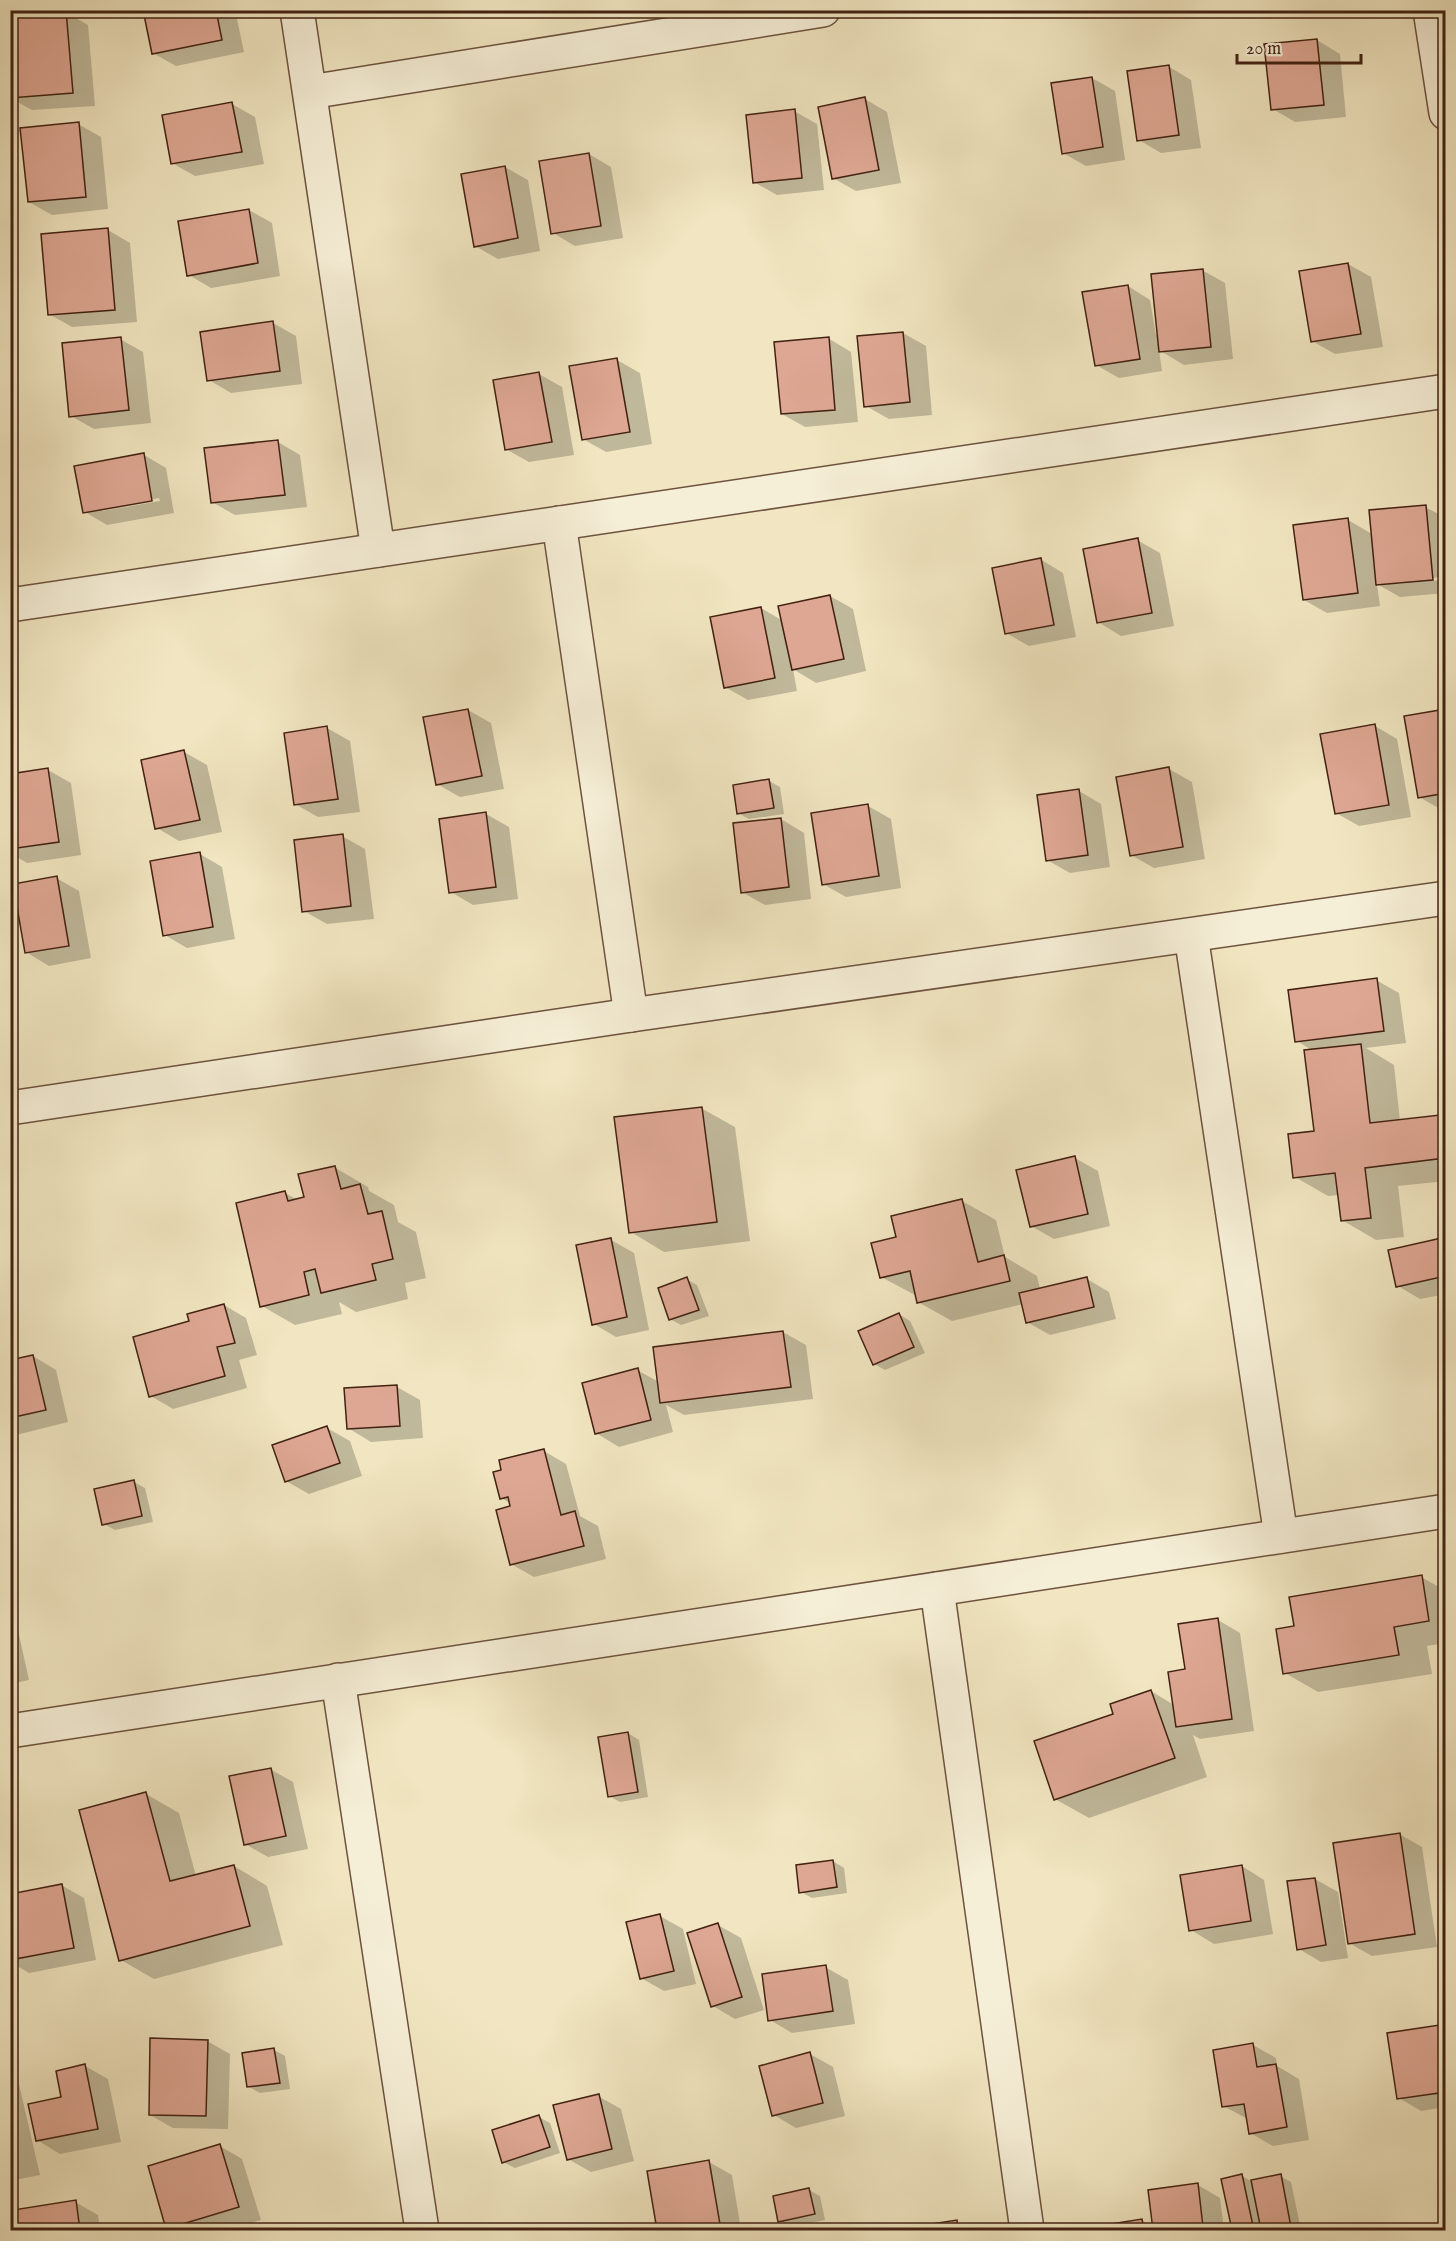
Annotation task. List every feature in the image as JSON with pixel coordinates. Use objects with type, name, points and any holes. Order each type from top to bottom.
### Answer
[{"type":"street","points":[[297,10],[378,550]]},
{"type":"street","points":[[310,92],[823,10]]},
{"type":"street","points":[[1430,10],[1446,113]]},
{"type":"street","points":[[10,605],[1446,390]]},
{"type":"street","points":[[560,523],[631,1016]]},
{"type":"street","points":[[10,1108],[1446,898]]},
{"type":"street","points":[[1191,935],[1281,1536]]},
{"type":"street","points":[[10,1731],[1446,1511]]},
{"type":"street","points":[[937,1589],[1028,2230]]},
{"type":"street","points":[[338,1680],[422,2230]]},
{"type":"building","points":[[66,10],[73,93],[10,98],[10,15]]},
{"type":"building","points":[[143,10],[216,10],[222,40],[152,54]]},
{"type":"building","points":[[1317,39],[1324,105],[1271,110],[1264,44]]},
{"type":"building","points":[[1169,65],[1179,135],[1137,141],[1127,71]]},
{"type":"building","points":[[1092,77],[1103,147],[1062,154],[1051,83]]},
{"type":"building","points":[[865,97],[879,170],[832,179],[818,107]]},
{"type":"building","points":[[232,102],[242,152],[171,164],[162,115]]},
{"type":"building","points":[[795,109],[802,178],[753,183],[746,115]]},
{"type":"building","points":[[79,122],[86,197],[28,202],[20,128]]},
{"type":"building","points":[[589,153],[601,226],[551,234],[539,161]]},
{"type":"building","points":[[505,166],[518,238],[474,247],[461,174]]},
{"type":"building","points":[[249,209],[258,263],[187,276],[178,221]]},
{"type":"building","points":[[108,228],[115,310],[48,315],[41,234]]},
{"type":"building","points":[[1348,263],[1361,334],[1311,342],[1299,271]]},
{"type":"building","points":[[1203,269],[1211,347],[1159,352],[1151,274]]},
{"type":"building","points":[[1128,285],[1140,359],[1095,366],[1082,292]]},
{"type":"building","points":[[273,321],[280,371],[207,381],[200,332]]},
{"type":"building","points":[[903,332],[910,402],[864,407],[857,336]]},
{"type":"building","points":[[121,337],[129,410],[69,417],[62,343]]},
{"type":"building","points":[[829,337],[835,410],[781,414],[774,342]]},
{"type":"building","points":[[617,358],[630,432],[582,440],[569,366]]},
{"type":"building","points":[[539,372],[552,442],[505,450],[493,380]]},
{"type":"building","points":[[278,440],[285,495],[211,503],[204,448]]},
{"type":"building","points":[[144,453],[152,501],[83,513],[74,466]]},
{"type":"building","points":[[1426,505],[1433,580],[1376,585],[1369,510]]},
{"type":"building","points":[[1348,518],[1358,593],[1303,600],[1293,525]]},
{"type":"building","points":[[1138,538],[1152,613],[1097,623],[1083,549]]},
{"type":"building","points":[[1041,558],[1054,625],[1005,634],[992,568]]},
{"type":"building","points":[[830,595],[844,659],[792,670],[778,606]]},
{"type":"building","points":[[761,607],[775,678],[724,688],[710,617]]},
{"type":"building","points":[[468,709],[482,776],[436,785],[423,717]]},
{"type":"building","points":[[1446,709],[1446,793],[1418,798],[1404,716]]},
{"type":"building","points":[[1375,724],[1389,805],[1335,814],[1320,734]]},
{"type":"building","points":[[327,726],[338,799],[294,805],[284,733]]},
{"type":"building","points":[[184,750],[200,820],[155,829],[141,760]]},
{"type":"building","points":[[1169,767],[1183,847],[1130,856],[1116,777]]},
{"type":"building","points":[[48,768],[59,842],[10,849],[10,774]]},
{"type":"building","points":[[769,779],[774,808],[737,814],[733,785]]},
{"type":"building","points":[[1079,789],[1088,855],[1046,861],[1037,795]]},
{"type":"building","points":[[868,804],[879,876],[822,885],[811,813]]},
{"type":"building","points":[[486,812],[496,887],[449,893],[439,819]]},
{"type":"building","points":[[781,818],[789,887],[741,893],[733,823]]},
{"type":"building","points":[[343,834],[351,906],[302,912],[294,840]]},
{"type":"building","points":[[200,852],[213,927],[163,936],[150,861]]},
{"type":"building","points":[[57,876],[69,946],[25,953],[13,884]]},
{"type":"building","points":[[1377,978],[1384,1031],[1295,1042],[1288,990]]},
{"type":"building","points":[[1361,1044],[1370,1123],[1440,1115],[1445,1158],[1365,1168],[1371,1218],[1341,1221],[1335,1173],[1293,1178],[1288,1134],[1314,1131],[1304,1050]]},
{"type":"building","points":[[702,1107],[717,1222],[629,1233],[614,1117]]},
{"type":"building","points":[[1075,1156],[1088,1214],[1030,1227],[1016,1170]]},
{"type":"building","points":[[335,1166],[341,1189],[360,1184],[368,1214],[382,1211],[393,1259],[372,1264],[376,1280],[321,1293],[315,1269],[304,1272],[309,1295],[260,1307],[236,1203],[285,1191],[288,1201],[304,1197],[298,1174]]},
{"type":"building","points":[[962,1199],[978,1262],[1004,1255],[1010,1281],[917,1303],[910,1271],[880,1278],[871,1243],[896,1237],[891,1216]]},
{"type":"building","points":[[1446,1237],[1446,1276],[1396,1287],[1388,1250]]},
{"type":"building","points":[[611,1238],[627,1317],[592,1325],[576,1245]]},
{"type":"building","points":[[687,1277],[699,1310],[669,1320],[658,1288]]},
{"type":"building","points":[[1087,1277],[1094,1307],[1026,1323],[1019,1293]]},
{"type":"building","points":[[224,1304],[235,1343],[217,1347],[225,1376],[149,1397],[133,1337],[189,1321],[187,1314]]},
{"type":"building","points":[[899,1313],[914,1347],[873,1365],[858,1331]]},
{"type":"building","points":[[783,1331],[791,1387],[660,1403],[653,1347]]},
{"type":"building","points":[[33,1355],[46,1410],[10,1418],[10,1360]]},
{"type":"building","points":[[638,1368],[651,1420],[595,1434],[582,1383]]},
{"type":"building","points":[[397,1385],[400,1426],[347,1429],[344,1388]]},
{"type":"building","points":[[327,1426],[340,1463],[285,1482],[272,1445]]},
{"type":"building","points":[[544,1449],[561,1515],[575,1511],[584,1546],[510,1565],[496,1510],[510,1506],[508,1497],[500,1499],[493,1472],[501,1470],[499,1460]]},
{"type":"building","points":[[134,1480],[142,1516],[102,1525],[94,1489]]},
{"type":"building","points":[[1422,1575],[1429,1621],[1394,1627],[1399,1655],[1283,1674],[1276,1629],[1294,1626],[1289,1597]]},
{"type":"building","points":[[1218,1618],[1232,1719],[1176,1727],[1168,1672],[1185,1669],[1178,1624]]},
{"type":"building","points":[[1151,1690],[1175,1758],[1054,1800],[1034,1741],[1113,1714],[1110,1704]]},
{"type":"building","points":[[628,1732],[638,1792],[608,1797],[598,1737]]},
{"type":"building","points":[[271,1768],[286,1836],[244,1845],[229,1776]]},
{"type":"building","points":[[146,1792],[170,1881],[234,1865],[250,1926],[119,1961],[79,1810]]},
{"type":"building","points":[[1400,1833],[1415,1934],[1348,1944],[1333,1843]]},
{"type":"building","points":[[833,1860],[837,1887],[799,1893],[796,1865]]},
{"type":"building","points":[[1242,1865],[1251,1921],[1189,1931],[1180,1875]]},
{"type":"building","points":[[1315,1878],[1326,1945],[1297,1950],[1287,1881]]},
{"type":"building","points":[[62,1884],[74,1948],[10,1960],[10,1894]]},
{"type":"building","points":[[660,1914],[674,1971],[640,1979],[626,1922]]},
{"type":"building","points":[[718,1923],[742,1997],[711,2007],[687,1933]]},
{"type":"building","points":[[826,1965],[833,2011],[768,2021],[762,1974]]},
{"type":"building","points":[[1446,2024],[1446,2092],[1397,2099],[1387,2033]]},
{"type":"building","points":[[150,2038],[208,2040],[206,2116],[149,2115]]},
{"type":"building","points":[[1253,2043],[1257,2067],[1276,2064],[1287,2127],[1249,2134],[1244,2104],[1222,2107],[1213,2050]]},
{"type":"building","points":[[274,2048],[280,2083],[247,2087],[242,2053]]},
{"type":"building","points":[[810,2052],[823,2103],[772,2116],[759,2066]]},
{"type":"building","points":[[85,2064],[98,2129],[36,2141],[28,2104],[61,2097],[56,2071]]},
{"type":"building","points":[[599,2094],[612,2149],[567,2160],[553,2105]]},
{"type":"building","points":[[539,2115],[550,2147],[502,2163],[492,2130]]},
{"type":"building","points":[[220,2144],[239,2207],[166,2229],[148,2166]]},
{"type":"building","points":[[709,2160],[721,2230],[657,2230],[647,2171]]},
{"type":"building","points":[[1242,2174],[1253,2226],[1232,2230],[1221,2179]]},
{"type":"building","points":[[1281,2174],[1291,2227],[1261,2230],[1251,2180]]},
{"type":"building","points":[[1198,2183],[1203,2227],[1153,2230],[1148,2190]]},
{"type":"building","points":[[809,2188],[815,2214],[778,2222],[773,2196]]},
{"type":"building","points":[[76,2200],[80,2230],[16,2230],[13,2210]]},
{"type":"building","points":[[1142,2219],[1144,2230],[1086,2230],[1086,2228]]},
{"type":"building","points":[[957,2220],[958,2230],[892,2230]]}]
